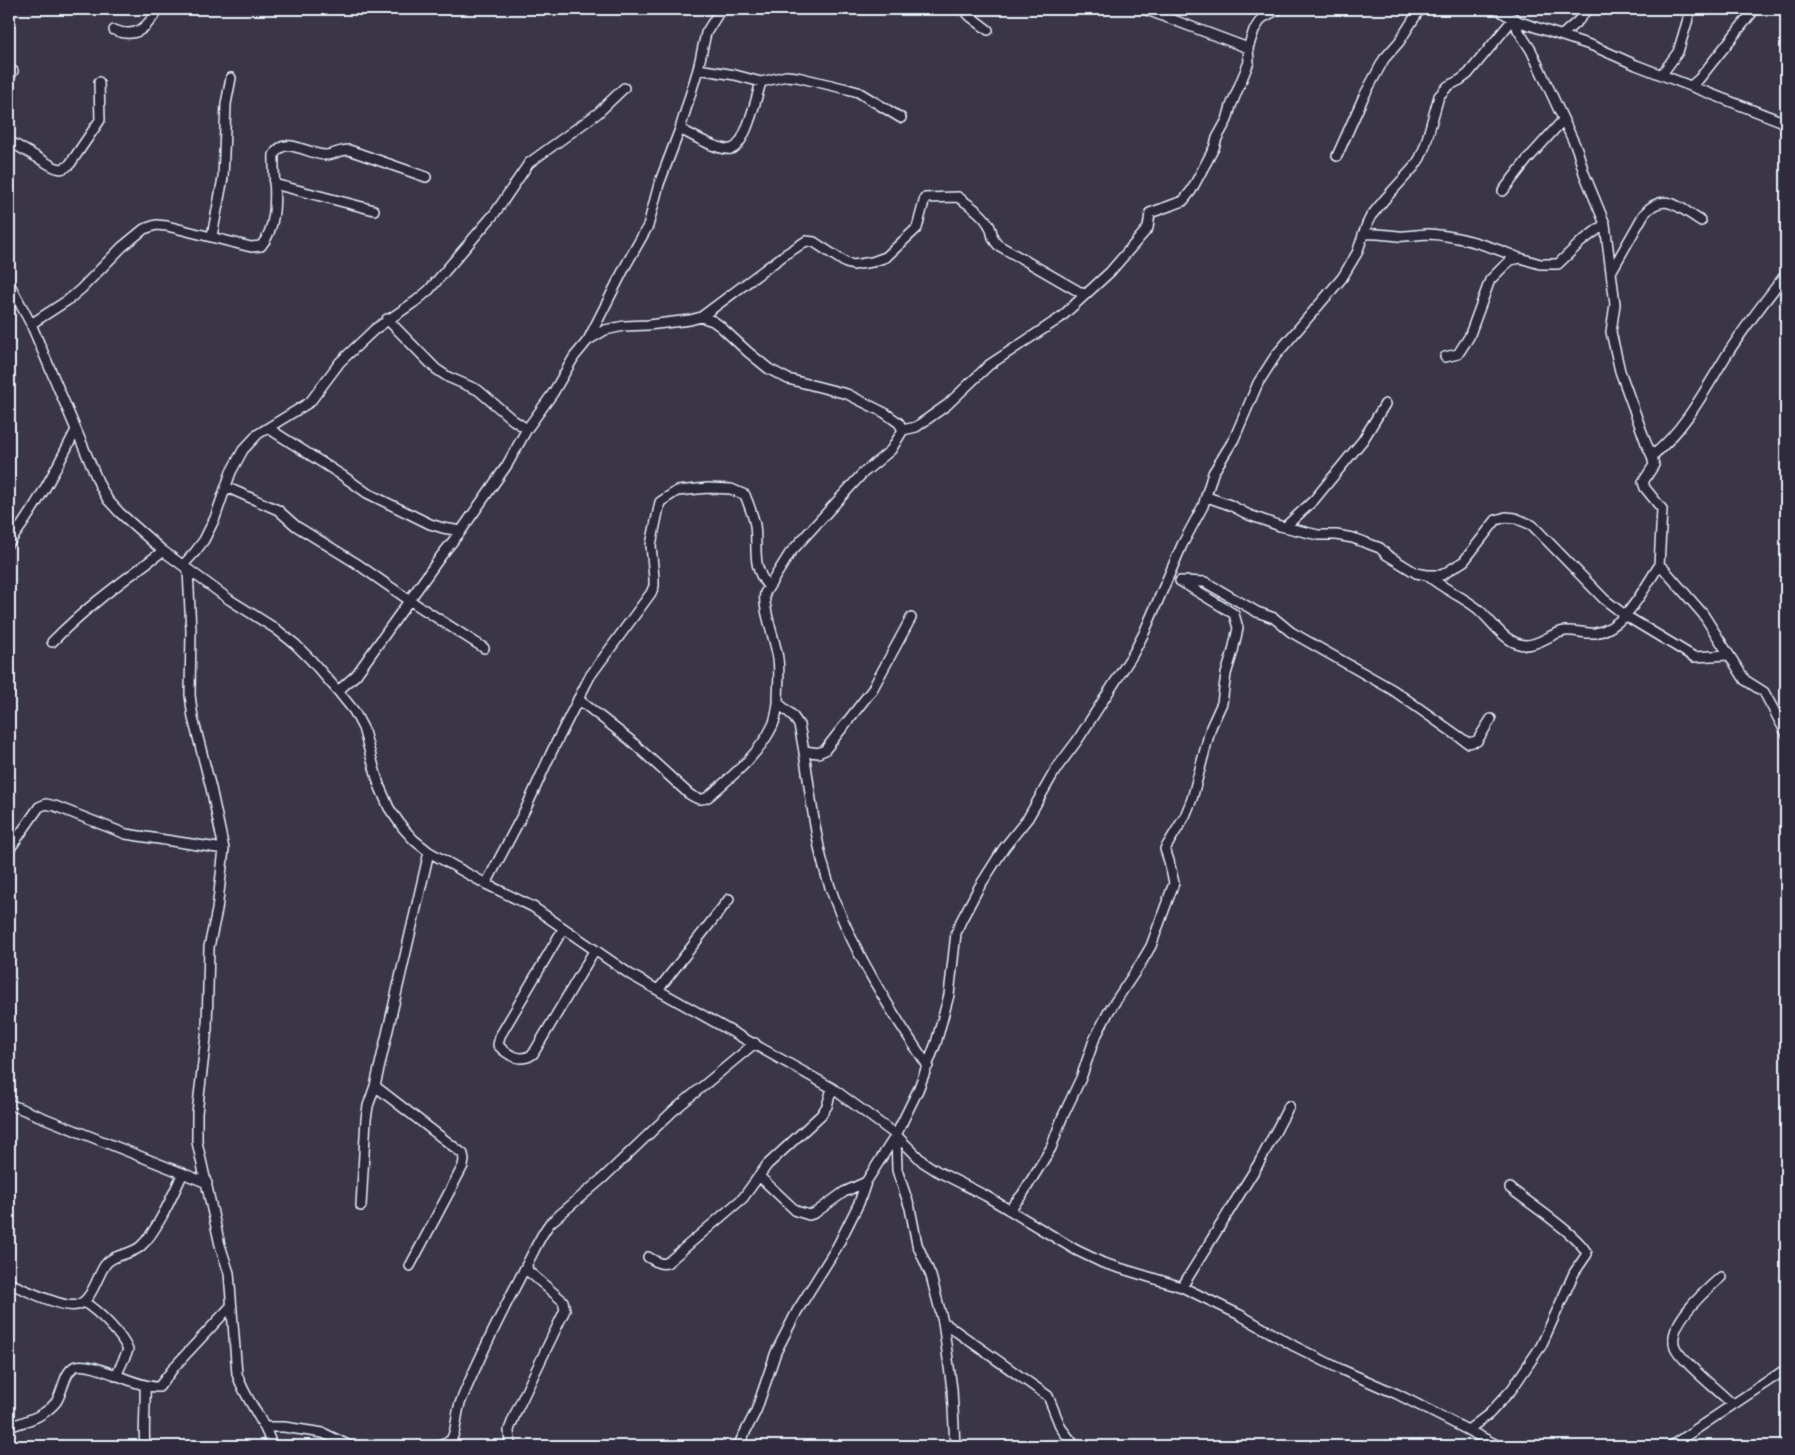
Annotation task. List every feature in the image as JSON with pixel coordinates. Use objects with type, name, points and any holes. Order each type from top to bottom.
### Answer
[{"type":"street","points":[[114,30],[124,34],[132,34],[141,30],[158,9]]},
{"type":"street","points":[[338,691],[356,675],[461,531],[507,465],[527,429],[553,393],[574,357],[588,340],[648,226],[659,184],[680,129],[698,69],[706,33],[721,9]]},
{"type":"street","points":[[963,9],[988,30]]},
{"type":"street","points":[[1144,9],[1248,48]]},
{"type":"street","points":[[578,699],[630,740],[696,799],[702,800],[708,797],[743,766],[760,746],[774,724],[778,702],[778,660],[764,599],[768,586],[790,553],[862,474],[891,450],[903,430],[916,427],[947,405],[988,365],[1060,318],[1110,272],[1148,228],[1150,213],[1184,202],[1227,120],[1249,62],[1248,48],[1254,30],[1262,18],[1279,9]]},
{"type":"street","points":[[1337,156],[1363,98],[1384,59],[1399,42],[1420,9]]},
{"type":"street","points":[[1500,9],[1503,13],[1520,22],[1562,35],[1786,123]]},
{"type":"street","points":[[1562,35],[1579,20],[1587,9]]},
{"type":"street","points":[[1662,74],[1678,52],[1691,9]]},
{"type":"street","points":[[1691,86],[1699,79],[1755,9]]},
{"type":"street","points":[[1428,575],[1436,583],[1458,594],[1478,609],[1507,638],[1518,644],[1536,643],[1565,631],[1586,634],[1598,633],[1626,616],[1659,566],[1662,509],[1645,488],[1643,482],[1654,465],[1620,371],[1611,332],[1615,304],[1604,224],[1584,173],[1577,149],[1531,50],[1518,30],[1514,18]]},
{"type":"street","points":[[738,1446],[759,1403],[776,1352],[797,1311],[850,1222],[860,1203],[866,1182],[896,1134],[918,1090],[928,1066],[949,995],[956,933],[978,889],[1004,848],[1028,818],[1056,769],[1077,741],[1133,654],[1182,545],[1207,497],[1213,473],[1234,439],[1258,383],[1267,368],[1342,278],[1357,253],[1367,224],[1377,207],[1420,158],[1438,96],[1443,90],[1468,74],[1514,18]]},
{"type":"street","points":[[698,69],[735,75],[761,82],[786,76],[847,89],[858,92],[901,118]]},
{"type":"street","points":[[212,236],[223,178],[226,104],[231,78]]},
{"type":"street","points":[[9,142],[52,166],[59,169],[65,168],[70,164],[100,120],[99,82]]},
{"type":"street","points":[[680,129],[723,148],[732,149],[739,145],[761,82]]},
{"type":"street","points":[[272,1446],[269,1434],[241,1389],[237,1374],[229,1273],[220,1245],[197,1142],[197,1113],[207,1029],[209,947],[217,910],[224,849],[190,695],[191,631],[185,567],[204,540],[215,518],[231,472],[243,450],[258,434],[310,402],[340,362],[375,329],[429,290],[495,213],[529,162],[598,113],[624,88]]},
{"type":"street","points":[[1503,191],[1527,160],[1563,120]]},
{"type":"street","points":[[31,324],[68,300],[122,247],[144,229],[156,225],[167,226],[251,246],[261,246],[268,238],[271,228],[274,210],[274,155],[277,149],[282,146],[288,145],[320,155],[349,150],[426,177]]},
{"type":"street","points":[[274,184],[374,210]]},
{"type":"street","points":[[588,340],[605,330],[624,326],[648,325],[701,317],[806,241],[814,242],[853,265],[872,262],[886,257],[917,228],[925,198],[958,197],[980,214],[990,227],[992,239],[998,244],[1085,295]]},
{"type":"street","points":[[1611,273],[1644,214],[1651,206],[1659,202],[1670,202],[1701,221]]},
{"type":"street","points":[[1363,234],[1374,233],[1400,236],[1428,234],[1452,237],[1486,245],[1540,264],[1558,264],[1581,242],[1604,224]]},
{"type":"street","points":[[1446,357],[1458,354],[1469,338],[1490,280],[1511,260],[1520,258]]},
{"type":"street","points":[[1652,456],[1673,436],[1708,386],[1723,360],[1786,274]]},
{"type":"street","points":[[9,283],[31,324],[100,486],[108,500],[163,551],[295,644],[338,691],[354,711],[363,728],[379,785],[389,808],[402,828],[429,852],[486,884],[533,907],[594,951],[658,990],[832,1088],[896,1134],[923,1162],[1076,1250],[1103,1263],[1182,1287],[1240,1315],[1294,1346],[1397,1394],[1498,1446]]},
{"type":"street","points":[[701,317],[713,321],[720,326],[769,369],[788,379],[847,394],[885,413],[899,423],[903,430]]},
{"type":"street","points":[[387,320],[436,369],[448,377],[478,390],[513,420],[527,429]]},
{"type":"street","points":[[1285,527],[1314,500],[1339,470],[1363,440],[1385,404]]},
{"type":"street","points":[[268,428],[367,493],[430,524],[461,531]]},
{"type":"street","points":[[9,543],[47,487],[76,430]]},
{"type":"street","points":[[226,486],[278,510],[296,526],[356,563],[409,600],[484,648]]},
{"type":"street","points":[[486,884],[527,806],[578,699],[597,666],[651,593],[654,586],[654,578],[651,545],[660,502],[677,491],[708,488],[731,488],[745,495],[755,525],[756,563],[761,578],[768,586]]},
{"type":"street","points":[[1207,497],[1230,505],[1268,523],[1318,535],[1336,535],[1353,538],[1380,548],[1386,555],[1416,573],[1428,575],[1442,575],[1464,561],[1496,520],[1506,516],[1515,518],[1532,525],[1604,599],[1626,616],[1694,657],[1728,655]]},
{"type":"street","points":[[52,642],[90,605],[163,551]]},
{"type":"street","points":[[1659,566],[1663,568],[1703,614],[1745,680],[1764,692],[1786,733]]},
{"type":"street","points":[[1009,1210],[1022,1195],[1051,1148],[1062,1118],[1081,1078],[1094,1040],[1109,1010],[1148,953],[1174,883],[1170,861],[1165,849],[1185,816],[1192,799],[1211,727],[1222,703],[1226,674],[1238,628],[1234,614],[1180,581]]},
{"type":"street","points":[[1167,582],[1205,582],[1257,612],[1274,618],[1291,632],[1394,690],[1468,743],[1477,741],[1491,719]]},
{"type":"street","points":[[805,751],[818,753],[825,750],[872,690],[911,618]]},
{"type":"street","points":[[778,702],[792,715],[799,725],[805,751],[806,775],[821,855],[835,900],[868,969],[900,1026],[928,1066]]},
{"type":"street","points":[[9,850],[17,836],[40,807],[46,804],[126,834],[224,849]]},
{"type":"street","points":[[361,1206],[368,1106],[375,1086],[429,852]]},
{"type":"street","points":[[658,990],[728,899]]},
{"type":"street","points":[[563,929],[498,1040],[498,1045],[502,1048],[521,1059],[528,1058],[533,1054],[594,951]]},
{"type":"street","points":[[440,1446],[452,1442],[460,1403],[469,1382],[512,1291],[527,1266],[538,1240],[550,1223],[603,1178],[672,1111],[755,1043]]},
{"type":"street","points":[[375,1086],[456,1148],[462,1154],[464,1160],[463,1166],[410,1266]]},
{"type":"street","points":[[648,1257],[657,1263],[667,1263],[742,1198],[768,1164],[821,1115],[827,1106],[832,1088]]},
{"type":"street","points":[[9,1104],[207,1182]]},
{"type":"street","points":[[1182,1287],[1259,1163],[1289,1106]]},
{"type":"street","points":[[896,1134],[897,1170],[910,1208],[917,1244],[931,1276],[943,1322],[952,1389],[955,1446]]},
{"type":"street","points":[[9,1283],[67,1305],[76,1306],[84,1302],[110,1259],[130,1254],[142,1246],[168,1204],[183,1173]]},
{"type":"street","points":[[759,1176],[790,1206],[802,1214],[809,1215],[815,1213],[844,1192],[866,1182]]},
{"type":"street","points":[[1468,1430],[1489,1414],[1512,1389],[1540,1346],[1574,1272],[1587,1254],[1586,1248],[1510,1188]]},
{"type":"street","points":[[510,1446],[509,1430],[516,1412],[565,1310],[563,1301],[528,1271],[527,1266]]},
{"type":"street","points":[[1721,1277],[1705,1291],[1685,1314],[1674,1333],[1674,1347],[1681,1356],[1732,1404]]},
{"type":"street","points":[[84,1302],[96,1309],[124,1341],[128,1350],[116,1376]]},
{"type":"street","points":[[9,1427],[38,1417],[57,1401],[70,1371],[75,1366],[93,1368],[145,1385],[158,1387],[231,1306]]},
{"type":"street","points":[[943,1322],[1048,1396],[1061,1428],[1075,1446]]},
{"type":"street","points":[[1671,1446],[1786,1369]]},
{"type":"street","points":[[145,1385],[146,1411],[143,1428],[145,1446]]},
{"type":"street","points":[[265,1427],[284,1427],[323,1433],[350,1446]]}]
